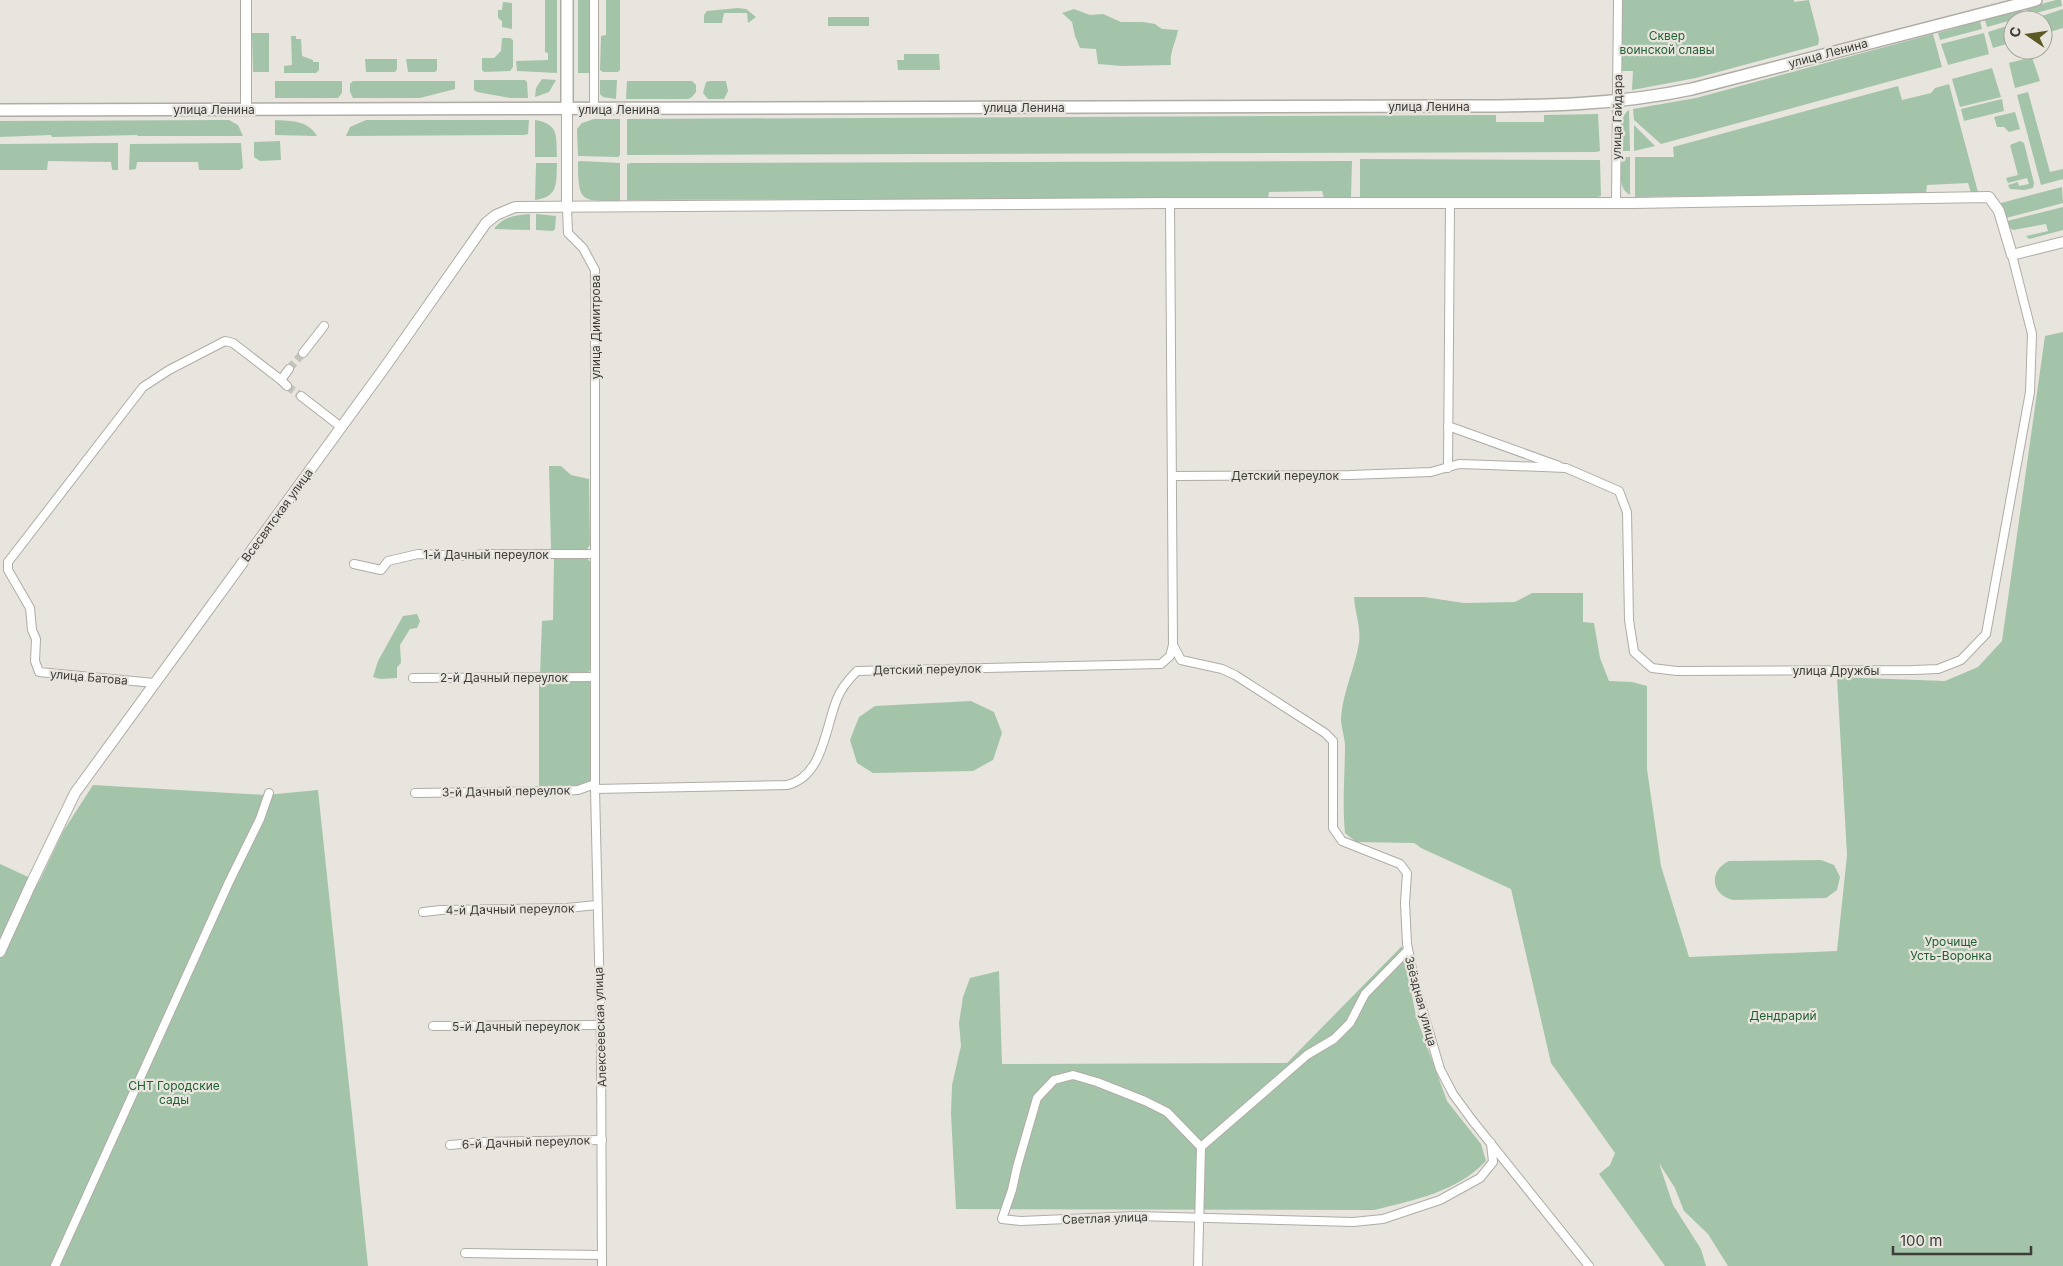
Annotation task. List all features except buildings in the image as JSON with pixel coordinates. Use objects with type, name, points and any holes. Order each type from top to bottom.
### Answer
[{"type":"main road","points":[[567,0],[567,108]]},
{"type":"main road","name":"улица Ленина","points":[[0,110],[1534,106],[1649,98],[1692,89],[2036,0]]},
{"type":"street","points":[[246,0],[246,109]]},
{"type":"street","points":[[594,0],[594,109]]},
{"type":"street","name":"улица Гайдара","points":[[1616,203],[1618,0]]},
{"type":"street","points":[[567,108],[567,207]]},
{"type":"street","name":"Всесвятская улица","points":[[0,952],[75,793],[486,223],[496,215],[515,207],[1170,203],[1616,203],[1989,197],[1999,211],[2012,255]]},
{"type":"street","points":[[1170,203],[1173,645]]},
{"type":"street","points":[[1448,468],[1450,203]]},
{"type":"street","name":"улица Димитрова","points":[[567,207],[568,233],[583,248],[596,270],[595,554]]},
{"type":"street","points":[[2012,255],[2063,242]]},
{"type":"street","name":"улица Дружбы","points":[[1448,468],[1459,464],[1566,468],[1618,491],[1627,512],[1629,620],[1634,652],[1652,668],[1677,670],[1938,669],[1961,660],[1986,634],[2030,392],[2032,334],[2012,255]]},
{"type":"street","points":[[303,353],[324,326]]},
{"type":"street","name":"улица Батова","points":[[154,683],[39,672],[35,661],[36,639],[32,630],[30,608],[8,570],[10,558],[143,387],[169,370],[226,342],[233,342],[284,383],[289,369]]},
{"type":"street","points":[[301,396],[340,427]]},
{"type":"street","points":[[1448,426],[1566,468]]},
{"type":"street","name":"Детский переулок","points":[[1172,476],[1350,475],[1431,472],[1448,468]]},
{"type":"street","name":"1-й Дачный переулок","points":[[354,564],[382,570],[388,561],[418,554],[465,556],[486,554],[595,554]]},
{"type":"street","points":[[595,554],[596,786]]},
{"type":"street","name":"Детский переулок","points":[[596,786],[787,785],[797,782],[814,766],[837,698],[845,684],[857,670],[1161,664],[1170,656],[1173,645]]},
{"type":"street","name":"Звёздная улица","points":[[1173,645],[1182,660],[1222,669],[1235,675],[1326,733],[1333,740],[1333,828],[1342,841],[1400,864],[1407,873],[1405,903],[1408,950],[1418,994],[1440,1068],[1453,1094],[1588,1266]]},
{"type":"street","name":"2-й Дачный переулок","points":[[413,678],[595,677]]},
{"type":"street","name":"3-й Дачный переулок","points":[[415,793],[563,791],[596,786]]},
{"type":"street","name":"Алексеевская улица","points":[[596,786],[602,1140],[602,1266]]},
{"type":"street","points":[[55,1266],[225,890],[260,819],[269,794]]},
{"type":"street","name":"4-й Дачный переулок","points":[[423,912],[567,908],[597,905]]},
{"type":"street","points":[[1198,1266],[1201,1147],[1307,1055],[1334,1039],[1350,1023],[1365,994],[1408,950]]},
{"type":"street","name":"5-й Дачный переулок","points":[[432,1026],[600,1025]]},
{"type":"street","name":"Светлая улица","points":[[1201,1147],[1167,1112],[1145,1101],[1097,1082],[1073,1076],[1054,1080],[1037,1098],[1002,1220],[1021,1221],[1136,1216],[1353,1222],[1382,1219],[1440,1200],[1480,1178],[1493,1162],[1490,1143]]},
{"type":"street","name":"6-й Дачный переулок","points":[[450,1144],[602,1140]]},
{"type":"street","points":[[465,1253],[602,1255]]},
{"type":"green space","points":[[545,0],[557,0],[557,73],[517,71],[516,61],[548,60],[548,53],[545,52]]},
{"type":"green space","points":[[578,0],[590,0],[589,73],[578,73]]},
{"type":"green space","points":[[606,0],[620,0],[620,70],[618,72],[603,72],[600,70],[601,36],[606,35]]},
{"type":"green space","name":"Сквер воинской славы","points":[[1622,0],[1794,0],[1794,2],[1809,0],[1819,39],[1818,45],[1696,78],[1632,90],[1633,71],[1620,71]]},
{"type":"green space","points":[[2056,0],[2061,0],[2062,6],[2047,10],[2027,10],[2026,8]]},
{"type":"green space","points":[[503,2],[512,3],[512,29],[502,27],[502,21],[498,18],[498,10],[502,10]]},
{"type":"green space","points":[[746,9],[756,17],[748,23],[747,13],[724,13],[722,23],[704,23],[704,15],[707,11]]},
{"type":"green space","points":[[1074,9],[1090,15],[1103,14],[1121,22],[1143,22],[1155,24],[1162,29],[1178,30],[1172,52],[1171,65],[1122,66],[1098,64],[1096,49],[1080,48],[1072,22],[1062,13]]},
{"type":"green space","points":[[2063,9],[2063,28],[2053,31],[2053,12]]},
{"type":"green space","points":[[2003,14],[2003,23],[1987,27],[1985,20]]},
{"type":"green space","points":[[828,17],[869,17],[869,26],[828,26]]},
{"type":"green space","points":[[1980,21],[1982,29],[1940,40],[1938,33]]},
{"type":"green space","points":[[2003,27],[2003,45],[1993,48],[1988,32]]},
{"type":"green space","points":[[252,33],[269,33],[269,72],[253,72]]},
{"type":"green space","points":[[1984,33],[1989,54],[1948,65],[1941,44]]},
{"type":"green space","points":[[1933,34],[1942,67],[1661,144],[1634,120],[1633,109],[1696,98]]},
{"type":"green space","points":[[291,36],[301,39],[302,56],[313,60],[313,62],[319,62],[319,70],[316,73],[284,73],[284,66],[292,65]]},
{"type":"green space","points":[[502,38],[513,40],[513,67],[510,71],[484,72],[482,70],[482,58],[494,58],[501,51]]},
{"type":"green space","points":[[904,54],[939,54],[940,70],[898,70],[897,60],[904,60]]},
{"type":"green space","points":[[365,59],[397,59],[397,69],[395,72],[366,72]]},
{"type":"green space","points":[[406,59],[437,59],[437,70],[435,72],[408,72]]},
{"type":"green space","points":[[2020,60],[2033,60],[2040,81],[2015,88],[2009,63]]},
{"type":"green space","points":[[1992,68],[2001,97],[1960,107],[1952,79]]},
{"type":"green space","points":[[542,79],[556,80],[549,92],[535,97],[536,88]]},
{"type":"green space","points":[[474,80],[525,80],[527,82],[528,98],[510,98],[477,92],[474,90]]},
{"type":"green space","points":[[600,80],[617,80],[616,99],[603,97],[600,94]]},
{"type":"green space","points":[[275,81],[342,81],[342,93],[338,98],[275,98]]},
{"type":"green space","points":[[353,81],[455,81],[455,89],[420,98],[353,98],[350,92],[350,84]]},
{"type":"green space","points":[[627,81],[692,81],[696,85],[696,92],[688,99],[626,99]]},
{"type":"green space","points":[[726,81],[728,91],[724,99],[708,99],[703,93],[706,82]]},
{"type":"green space","points":[[1949,84],[1978,192],[1971,193],[1968,183],[1927,185],[1926,193],[1635,197],[1635,157],[1674,157],[1673,147],[1898,86],[1902,100],[1931,93],[1935,88]]},
{"type":"green space","points":[[2028,92],[2050,172],[2063,169],[2063,179],[2041,185],[2017,95]]},
{"type":"green space","points":[[2002,99],[2004,111],[1964,121],[1961,109]]},
{"type":"green space","points":[[1629,110],[1630,151],[1623,151],[1621,148],[1620,128],[1625,113]]},
{"type":"green space","points":[[2015,112],[2020,129],[2009,132],[2004,127],[1997,127],[1994,117]]},
{"type":"green space","points":[[1598,114],[1600,151],[1596,152],[627,155],[627,119],[1496,115],[1496,122],[1544,122],[1544,115]]},
{"type":"green space","points":[[594,119],[620,119],[620,155],[618,157],[578,156],[577,129],[582,123]]},
{"type":"green space","points":[[229,120],[238,125],[243,136],[137,135],[52,137],[51,135],[0,137],[0,121]]},
{"type":"green space","points":[[275,120],[299,122],[309,127],[317,136],[275,135]]},
{"type":"green space","points":[[366,120],[529,120],[528,134],[524,135],[346,136],[350,127]]},
{"type":"green space","points":[[535,120],[548,124],[555,132],[557,157],[535,157]]},
{"type":"green space","points":[[1634,125],[1655,146],[1634,151]]},
{"type":"green space","points":[[280,141],[281,160],[260,161],[254,157],[254,142]]},
{"type":"green space","points":[[2020,141],[2024,143],[2034,183],[2033,188],[2024,190],[2010,189],[2008,185],[2018,182],[2019,186],[2029,184],[2027,178],[2008,183],[2006,178],[2018,175],[2010,145]]},
{"type":"green space","points":[[118,143],[118,170],[112,170],[111,162],[48,161],[47,170],[0,170],[0,144]]},
{"type":"green space","points":[[241,143],[243,168],[239,170],[199,170],[198,162],[137,162],[136,169],[129,170],[130,144]]},
{"type":"green space","points":[[1626,157],[1630,157],[1630,195],[1624,189],[1621,180],[1621,163]]},
{"type":"green space","points":[[1360,159],[1600,160],[1601,196],[1593,198],[1360,198]]},
{"type":"green space","points":[[1352,161],[1351,197],[1324,198],[1322,191],[1269,192],[1268,198],[627,200],[627,164],[631,163]]},
{"type":"green space","points":[[578,162],[620,163],[620,201],[597,201],[584,197],[579,185]]},
{"type":"green space","points":[[536,163],[557,163],[555,188],[548,196],[535,200]]},
{"type":"green space","points":[[2062,187],[2063,203],[2006,218],[2001,203]]},
{"type":"green space","points":[[2063,207],[2063,230],[2029,239],[2026,236],[2048,231],[2046,224],[2013,230],[2007,221]]},
{"type":"green space","points":[[530,214],[530,230],[494,229],[510,217]]},
{"type":"green space","points":[[536,214],[556,216],[555,229],[553,231],[536,230]]},
{"type":"green space","points":[[2063,332],[2063,1266],[1728,1266],[1708,1234],[1684,1211],[1675,1188],[1659,1163],[1673,1205],[1701,1249],[1706,1266],[1665,1266],[1599,1174],[1610,1165],[1615,1153],[1551,1063],[1511,889],[1421,848],[1414,843],[1356,842],[1345,833],[1345,744],[1341,718],[1344,698],[1359,643],[1354,597],[1424,597],[1464,603],[1515,602],[1532,593],[1583,593],[1583,622],[1594,623],[1600,658],[1609,681],[1632,682],[1647,686],[1647,769],[1661,866],[1689,957],[1837,951],[1847,855],[1837,677],[1945,681],[1978,667],[2002,641],[2045,336]]},
{"type":"green space","points":[[549,466],[561,466],[571,475],[589,479],[590,545],[586,550],[551,549]]},
{"type":"green space","points":[[554,557],[586,557],[591,563],[590,670],[587,674],[540,675],[542,621],[553,620]]},
{"type":"green space","points":[[417,614],[420,621],[417,628],[410,629],[400,645],[401,663],[397,667],[397,678],[380,679],[373,677],[378,661],[403,616]]},
{"type":"green space","points":[[590,679],[591,778],[589,782],[580,786],[539,788],[539,681]]},
{"type":"green space","points":[[971,701],[994,712],[1002,733],[993,760],[973,771],[873,773],[857,763],[850,740],[859,717],[875,706]]},
{"type":"green space","name":"СНТ Городские сады","points":[[93,785],[266,795],[318,790],[368,1266],[0,1266],[0,864],[39,882],[64,830]]},
{"type":"green space","points":[[1821,860],[1834,865],[1840,877],[1837,890],[1826,898],[1733,900],[1720,893],[1715,882],[1715,876],[1722,865],[1729,861]]},
{"type":"green space","points":[[1402,946],[1416,1016],[1447,1101],[1481,1144],[1486,1161],[1475,1172],[1462,1180],[1434,1193],[1374,1210],[956,1209],[951,1114],[952,1085],[961,1046],[959,1023],[963,997],[970,978],[999,971],[1002,1064],[1287,1063]]},
{"type":"tunnel","points":[[289,369],[303,353]]},
{"type":"tunnel","points":[[287,386],[301,396]]},
{"type":"park label","name":"Урочище Усть-Воронка","points":[[1951,948]]},
{"type":"park label","name":"Дендрарий","points":[[1783,1015]]}]
